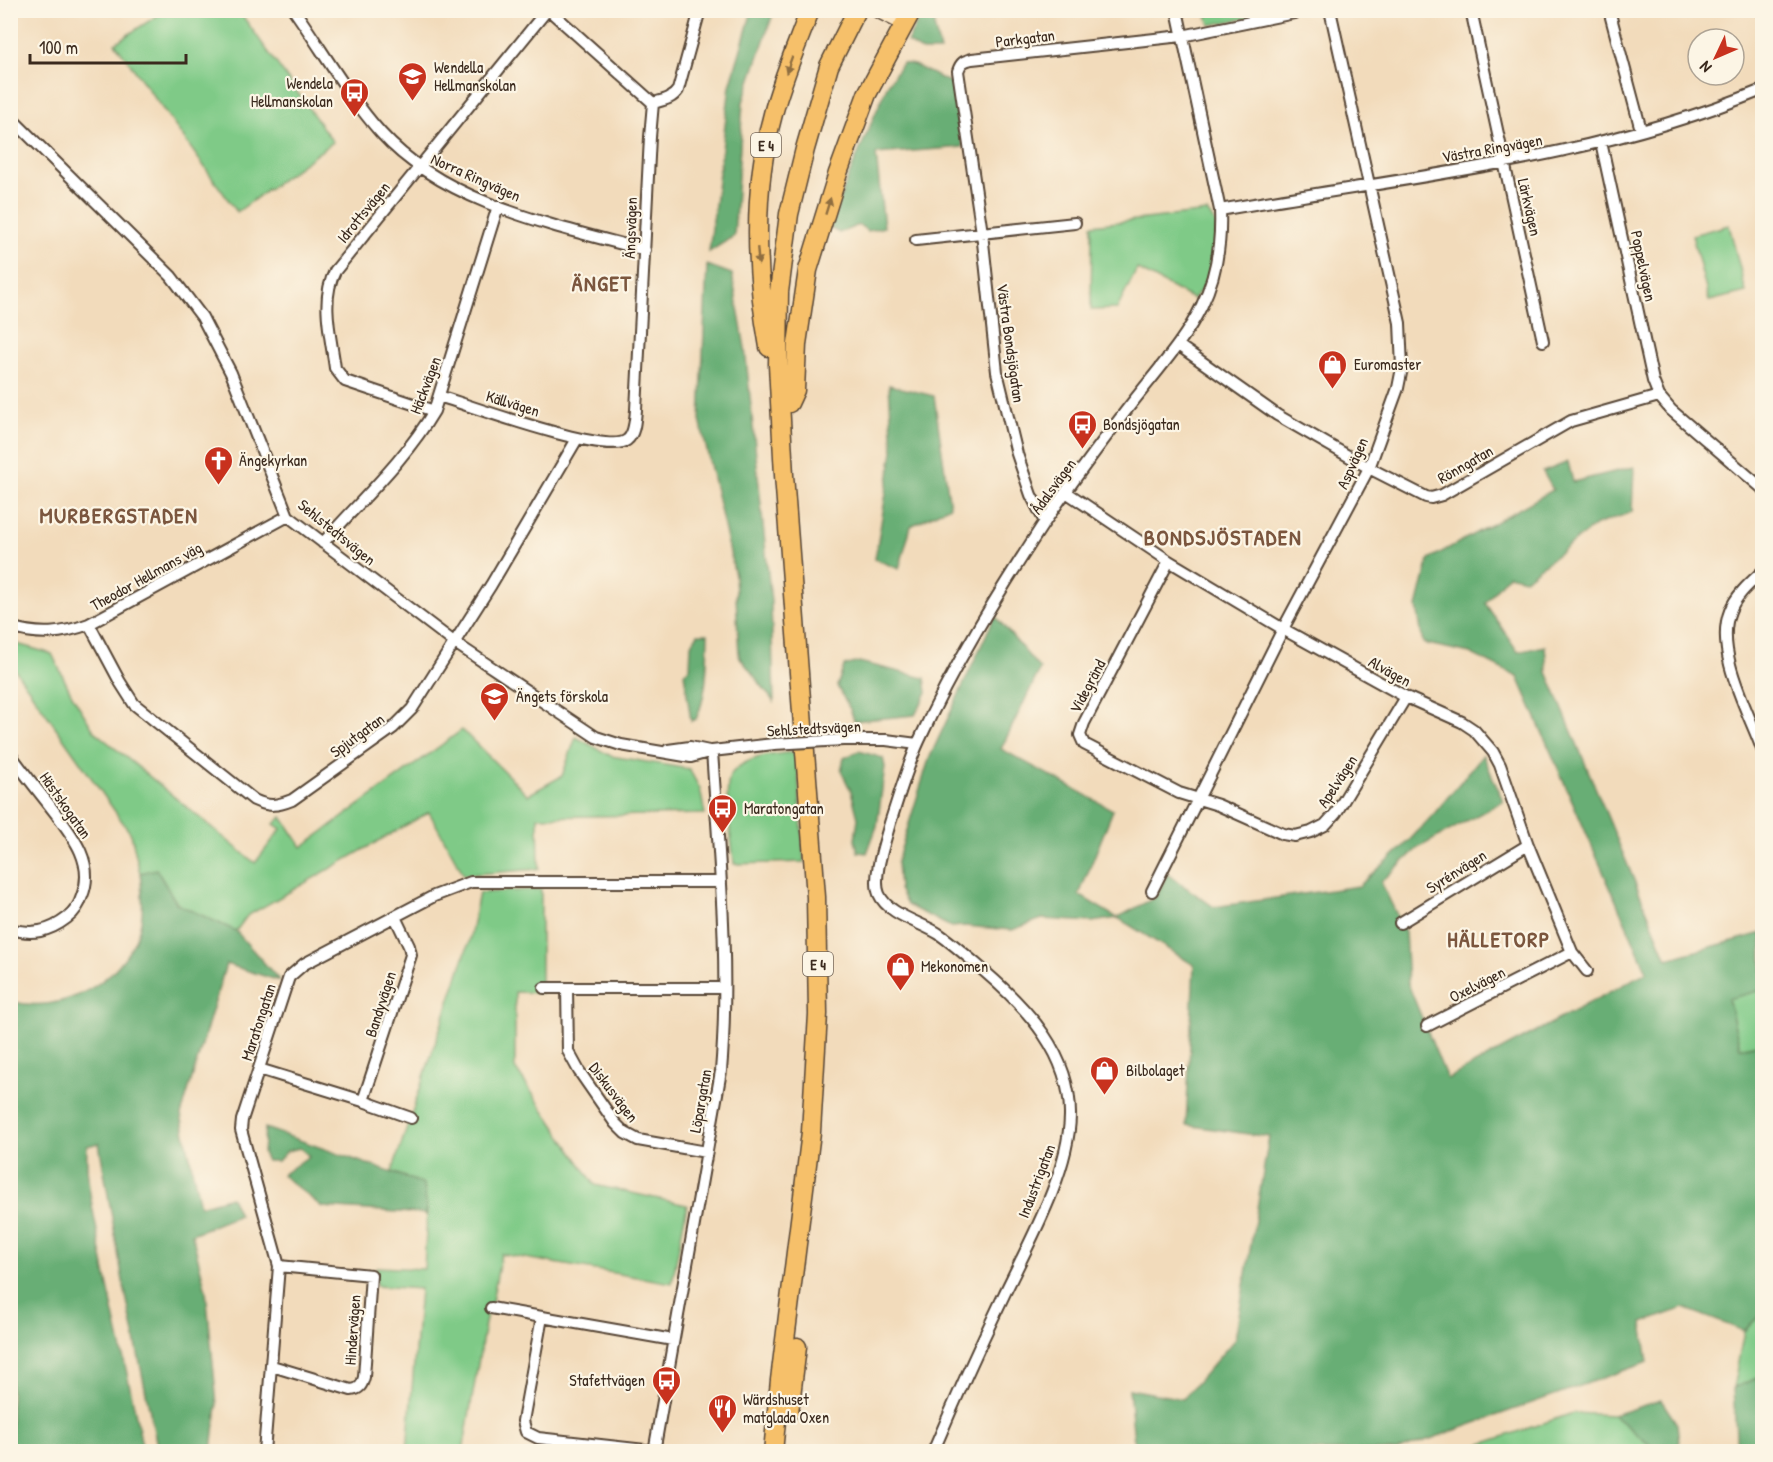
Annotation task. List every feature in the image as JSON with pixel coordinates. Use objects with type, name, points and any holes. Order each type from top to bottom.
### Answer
[{"type":"highway","name":"E 4","points":[[780,383],[771,362],[765,320],[758,245],[758,199],[772,116],[810,10]]},
{"type":"highway","name":"E 4","points":[[773,1452],[811,1132],[818,1002],[816,897],[784,475],[778,315],[781,269],[789,214],[805,150],[830,66],[856,10]]},
{"type":"highway","name":"E 4","points":[[789,403],[795,390],[800,314],[808,270],[834,184],[867,94],[908,17]]},
{"type":"highway","name":"E 4","points":[[785,1452],[820,1162],[829,998],[827,912],[789,403],[790,286],[805,150]]},
{"type":"main road","points":[[878,10],[908,17]]},
{"type":"main road","points":[[890,10],[908,17]]},
{"type":"street","name":"Norra Ringvägen","points":[[294,10],[368,117],[394,147],[419,168],[455,188],[498,206],[574,231],[645,250]]},
{"type":"street","name":"Idrottsvägen","points":[[434,411],[352,384],[340,376],[335,368],[328,311],[329,282],[335,271],[548,10]]},
{"type":"street","points":[[548,10],[653,103],[668,100],[678,90],[700,10]]},
{"type":"street","name":"Ådalsvägen","points":[[890,908],[878,892],[876,879],[890,823],[917,744],[967,648],[1045,522],[1126,410],[1178,345],[1200,311],[1217,266],[1221,237],[1220,210],[1177,10]]},
{"type":"street","name":"Parkgatan","points":[[960,65],[963,61],[972,59],[1182,36],[1309,10]]},
{"type":"street","name":"Aspvägen","points":[[1152,891],[1283,629],[1369,468],[1398,388],[1402,368],[1400,323],[1330,10]]},
{"type":"street","name":"Lärkvägen","points":[[1471,10],[1543,341]]},
{"type":"street","points":[[1609,10],[1641,130]]},
{"type":"street","name":"Västra Bondsjögatan","points":[[960,65],[958,71],[982,233],[997,372],[1017,454],[1031,495],[1045,522]]},
{"type":"street","name":"Västra Ringvägen","points":[[1220,210],[1504,163],[1601,142],[1716,109],[1762,90]]},
{"type":"street","name":"Ängsvägen","points":[[577,439],[616,444],[626,441],[632,434],[636,410],[653,103]]},
{"type":"street","name":"Sehlstedtsvägen","points":[[10,117],[171,276],[202,317],[231,373],[288,516],[455,643],[596,737],[621,745],[691,758],[712,751],[774,744],[843,740],[886,740],[917,744]]},
{"type":"street","name":"Poppelvägen","points":[[1601,142],[1653,381],[1659,396]]},
{"type":"street","name":"Häckvägen","points":[[323,543],[407,448],[434,411],[498,206]]},
{"type":"street","points":[[916,240],[1075,223]]},
{"type":"street","name":"Rönngatan","points":[[1178,345],[1277,415],[1417,494],[1431,498],[1571,421],[1659,396]]},
{"type":"street","name":"Källvägen","points":[[440,396],[577,439]]},
{"type":"street","points":[[1659,396],[1671,410],[1762,488]]},
{"type":"street","name":"Spjutgatan","points":[[89,624],[134,704],[254,800],[266,805],[278,806],[292,800],[393,728],[412,709],[455,643],[577,439]]},
{"type":"street","name":"Alvägen","points":[[1066,492],[1169,561],[1283,629],[1406,697],[1462,722],[1484,740],[1500,765],[1528,845],[1572,952],[1587,970]]},
{"type":"street","name":"Theodor Hellmans väg","points":[[10,627],[47,634],[67,632],[89,624],[288,516]]},
{"type":"street","name":"Videgränd","points":[[1169,561],[1084,723],[1080,735],[1084,744],[1095,751],[1179,793],[1199,800]]},
{"type":"street","points":[[1762,572],[1746,587],[1730,610],[1725,638],[1734,675],[1762,749]]},
{"type":"street","name":"Apelvägen","points":[[1199,800],[1218,805],[1283,834],[1296,836],[1311,832],[1325,825],[1336,813],[1406,697]]},
{"type":"street","name":"Löpargatan","points":[[654,1451],[721,1071],[724,988],[721,882],[712,751]]},
{"type":"street","name":"Hästskogatan","points":[[10,754],[73,837],[82,856],[87,875],[77,909],[63,921],[43,931],[26,932],[10,929]]},
{"type":"street","name":"Syrénvägen","points":[[1400,923],[1528,845]]},
{"type":"street","name":"Maratongatan","points":[[264,1452],[279,1266],[241,1130],[242,1120],[289,977],[304,964],[434,896],[471,882],[721,882]]},
{"type":"street","name":"Industrigatan","points":[[890,908],[926,926],[952,944],[1026,1011],[1043,1032],[1054,1051],[1064,1075],[1070,1113],[1066,1148],[1054,1184],[933,1452]]},
{"type":"street","name":"Bandyvägen","points":[[363,1101],[411,955],[395,917]]},
{"type":"street","name":"Oxelvägen","points":[[1427,1026],[1572,952]]},
{"type":"street","points":[[544,988],[724,988]]},
{"type":"street","name":"Diskusvägen","points":[[567,988],[568,1051],[615,1123],[625,1133],[638,1140],[706,1152]]},
{"type":"street","points":[[259,1069],[411,1118]]},
{"type":"street","name":"Hindervägen","points":[[272,1366],[351,1390],[357,1389],[362,1384],[364,1377],[371,1275],[279,1266]]},
{"type":"street","points":[[491,1308],[673,1340]]},
{"type":"street","points":[[542,1317],[523,1421],[526,1432],[538,1438],[654,1451]]},
{"type":"green space","points":[[166,10],[239,11],[333,142],[237,212],[115,43]]},
{"type":"green space","points":[[752,11],[774,11],[743,102],[734,236],[709,252],[730,86]]},
{"type":"green space","points":[[923,11],[938,11],[934,26],[940,51],[922,51],[907,42]]},
{"type":"green space","points":[[1205,11],[1284,11],[1210,25]]},
{"type":"green space","points":[[902,63],[914,65],[953,84],[963,147],[876,154],[884,227],[868,231],[859,225],[839,233],[830,228],[847,180],[888,84]]},
{"type":"green space","points":[[1207,212],[1216,223],[1216,242],[1207,284],[1193,299],[1137,269],[1117,309],[1091,310],[1092,225]]},
{"type":"green space","points":[[1729,225],[1746,292],[1709,301],[1692,235]]},
{"type":"green space","points":[[707,265],[732,274],[745,348],[771,602],[774,702],[739,656],[735,575],[700,420]]},
{"type":"green space","points":[[889,385],[934,396],[950,506],[911,526],[899,569],[875,559],[893,451]]},
{"type":"green space","points":[[1568,462],[1573,482],[1634,467],[1632,512],[1596,525],[1525,579],[1508,575],[1485,603],[1518,652],[1545,646],[1547,672],[1667,959],[1762,933],[1762,990],[1728,999],[1740,1048],[1762,1043],[1762,1313],[1744,1331],[1684,1308],[1642,1323],[1648,1362],[1396,1451],[1135,1451],[1129,1389],[1183,1399],[1235,1339],[1269,1137],[1186,1125],[1194,965],[1118,918],[1092,922],[1042,919],[1012,930],[951,927],[907,905],[899,889],[897,862],[929,759],[995,616],[1040,669],[1001,749],[1113,810],[1079,895],[1117,918],[1156,897],[1167,874],[1214,907],[1359,886],[1405,845],[1483,755],[1503,801],[1418,848],[1381,882],[1405,932],[1408,984],[1447,1079],[1647,972],[1518,677],[1470,653],[1423,643],[1417,607],[1429,559],[1553,490],[1543,472]]},
{"type":"green space","points":[[698,634],[708,634],[706,678],[700,709],[696,719],[691,721],[684,673],[690,668],[691,645]]},
{"type":"green space","points":[[10,642],[52,654],[72,695],[94,731],[255,863],[281,829],[274,824],[282,817],[302,847],[462,730],[528,795],[562,776],[576,737],[611,756],[689,769],[700,789],[705,814],[538,817],[539,869],[464,875],[429,812],[247,916],[236,931],[177,904],[156,869],[140,873],[131,834],[11,664]]},
{"type":"green space","points":[[859,662],[925,678],[927,692],[915,715],[854,721],[837,686],[844,666]]},
{"type":"green space","points":[[859,751],[883,758],[885,767],[877,826],[867,853],[858,852],[855,840],[858,818],[851,791],[841,771],[844,758]]},
{"type":"green space","points":[[797,752],[804,862],[734,864],[728,816],[728,790],[732,773],[738,767],[754,759]]},
{"type":"green space","points":[[156,869],[177,904],[236,931],[280,981],[226,964],[181,1115],[200,1206],[231,1197],[239,1215],[192,1234],[206,1291],[217,1405],[212,1451],[158,1451],[123,1281],[99,1143],[87,1146],[90,1194],[143,1451],[11,1451],[11,1001],[49,1004],[86,991],[103,980],[118,966],[138,933],[142,911],[140,873]]},
{"type":"green space","points":[[541,889],[541,993],[515,992],[515,1068],[595,1185],[687,1205],[672,1283],[501,1254],[492,1302],[487,1312],[463,1451],[407,1451],[420,1289],[376,1286],[376,1267],[424,1269],[427,1214],[424,1184],[392,1172],[469,942],[479,893]]},
{"type":"green space","points":[[1762,990],[1762,1043],[1740,1048],[1728,998]]},
{"type":"green space","points":[[265,1128],[424,1184],[427,1214],[322,1207],[282,1175],[309,1156],[300,1148],[287,1151],[278,1161],[267,1161],[263,1153]]},
{"type":"green space","points":[[1762,1313],[1762,1376],[1733,1388],[1744,1331]]},
{"type":"green space","points":[[1762,1376],[1762,1451],[1737,1451],[1733,1388]]},
{"type":"green space","points":[[1661,1400],[1677,1424],[1680,1451],[1651,1451],[1650,1445],[1613,1415]]},
{"type":"green space","points":[[1573,1413],[1613,1415],[1650,1445],[1651,1451],[1458,1452]]},
{"type":"place","name":"Wendella Hellmanskolan","points":[[413,102]]},
{"type":"place","name":"Wendela Hellmanskolan","points":[[354,118]]},
{"type":"place","name":"Euromaster","points":[[1333,390]]},
{"type":"place","name":"Bondsjögatan","points":[[1082,450]]},
{"type":"place","name":"Ängekyrkan","points":[[218,486]]},
{"type":"place","name":"Ängets förskola","points":[[495,722]]},
{"type":"place","name":"Maratongatan","points":[[723,834]]},
{"type":"place","name":"Mekonomen","points":[[900,992]]},
{"type":"place","name":"Bilbolaget","points":[[1105,1096]]},
{"type":"place","name":"Stafettvägen","points":[[666,1406]]},
{"type":"place","name":"Wärdshuset matglada Oxen","points":[[722,1434]]},
{"type":"district","name":"ÄNGET","points":[[602,283]]},
{"type":"district","name":"MURBERGSTADEN","points":[[119,515]]},
{"type":"district","name":"BONDSJÖSTADEN","points":[[1223,537]]},
{"type":"district","name":"HÄLLETORP","points":[[1499,939]]}]
